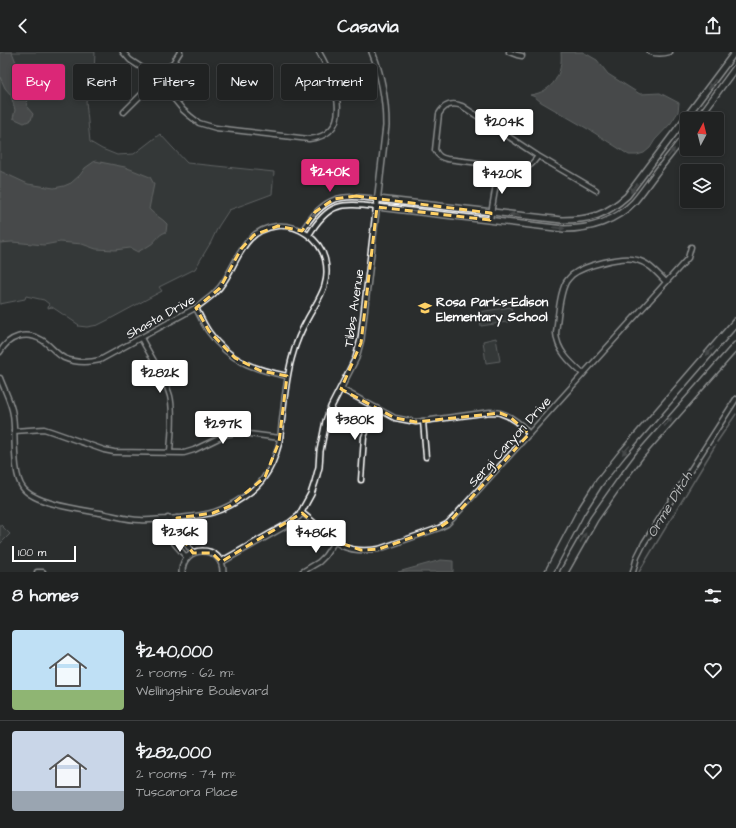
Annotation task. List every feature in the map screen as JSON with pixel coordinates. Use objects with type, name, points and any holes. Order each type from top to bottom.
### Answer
[{"type":"highway","points":[[549,572],[580,513],[604,477],[622,454],[736,322]]},
{"type":"highway","points":[[564,572],[594,519],[622,478],[640,455],[736,346]]},
{"type":"street","points":[[123,52],[130,60],[139,65]]},
{"type":"street","points":[[171,64],[180,52]]},
{"type":"street","points":[[175,100],[186,113],[199,122],[211,127],[308,139],[318,138],[333,127],[338,112],[338,104],[332,78],[319,52]]},
{"type":"street","name":"Tibbs Avenue","points":[[221,562],[290,523],[299,516],[315,482],[319,467],[320,451],[326,421],[356,358],[361,343],[386,116],[382,83],[372,52]]},
{"type":"street","points":[[509,52],[522,56]]},
{"type":"street","points":[[650,52],[654,54],[670,52]]},
{"type":"street","points":[[302,231],[314,213],[321,207],[334,199],[352,196],[562,220],[596,217],[618,205],[628,196],[735,52]]},
{"type":"street","points":[[703,112],[736,67]]},
{"type":"street","points":[[124,112],[139,97]]},
{"type":"street","points":[[538,156],[530,166],[526,167],[499,166],[440,157],[437,155],[435,150],[439,114],[441,110],[449,104],[462,106],[538,156],[596,190]]},
{"type":"street","points":[[0,378],[13,413],[18,478],[23,488],[29,494],[43,501],[140,520],[189,517],[213,513],[230,506],[243,497],[265,477],[274,460],[280,438],[287,376],[293,354],[299,336],[327,281],[325,257],[319,246],[309,235],[321,218],[328,212],[337,207],[352,205],[564,229],[584,228],[605,222],[620,214],[634,202],[680,142]]},
{"type":"street","points":[[490,220],[499,166]]},
{"type":"street","name":"Shasta Drive","points":[[0,352],[6,343],[15,337],[25,335],[42,340],[62,357],[70,360],[91,362],[100,360],[196,308],[212,297],[225,280],[241,249],[254,235],[278,226],[302,231],[309,235]]},
{"type":"street","name":"Sergi Canyon Drive","points":[[301,512],[335,541],[342,546],[351,549],[369,550],[379,548],[447,524],[688,258],[692,247]]},
{"type":"street","points":[[583,374],[559,348],[556,340],[562,292],[570,276],[579,270],[614,259],[628,258],[636,259],[652,268],[666,282]]},
{"type":"street","points":[[196,308],[209,332],[226,351],[235,358],[261,371],[287,376]]},
{"type":"street","points":[[141,338],[162,376],[170,397],[172,420],[170,452]]},
{"type":"street","points":[[341,389],[395,418],[416,422],[490,412],[500,413],[510,417],[529,434]]},
{"type":"street","points":[[633,572],[644,542],[736,399]]},
{"type":"street","points":[[361,480],[364,437],[376,408]]},
{"type":"street","points":[[423,421],[426,457]]},
{"type":"street","points":[[14,431],[44,429],[104,450],[114,452],[184,453],[194,450],[227,434],[238,433],[280,438]]},
{"type":"street","points":[[168,518],[174,543],[187,558]]},
{"type":"street","points":[[177,518],[182,538],[193,553]]},
{"type":"street","points":[[302,572],[319,562],[335,541]]},
{"type":"street","points":[[182,572],[183,563],[187,558],[193,553],[206,551],[218,557],[223,568],[223,572]]},
{"type":"street","points":[[37,572],[43,572]]},
{"type":"highlighted area","points":[[356,196],[491,213],[490,220],[377,207],[361,343],[341,389],[395,418],[416,422],[500,413],[510,417],[529,434],[453,518],[439,528],[379,549],[361,550],[335,541],[302,513],[221,562],[212,553],[193,553],[182,538],[177,518],[213,513],[230,506],[265,477],[279,442],[287,376],[261,371],[235,358],[209,331],[196,308],[220,288],[241,249],[254,235],[278,226],[302,231],[315,212],[334,199]]},
{"type":"shaded area","points":[[0,52],[95,52],[94,64],[73,64],[73,100],[86,100],[90,142],[102,149],[117,155],[134,154],[160,134],[187,163],[274,172],[272,194],[229,210],[195,269],[159,287],[162,291],[98,325],[87,327],[78,326],[79,325],[52,307],[48,308],[49,304],[44,300],[26,296],[25,299],[0,304]]},
{"type":"shaded area","points":[[0,52],[12,52],[17,64],[12,64],[12,99],[0,77]]},
{"type":"shaded area","points":[[561,52],[583,52],[597,60],[608,74],[640,94],[660,93],[679,103],[678,112],[671,123],[655,140],[650,148],[644,153],[629,155],[530,95],[545,90],[555,81],[560,68]]},
{"type":"shaded area","points":[[12,100],[26,100],[27,107],[33,114],[31,120],[24,123],[13,118],[15,110]]},
{"type":"shaded area","points":[[95,161],[125,167],[150,177],[154,184],[149,209],[167,224],[166,232],[152,244],[138,252],[130,248],[115,250],[96,249],[82,244],[60,242],[44,245],[12,242],[0,243],[0,171],[28,184],[54,188],[71,183],[85,168]]},
{"type":"shaded area","points":[[511,307],[513,321],[481,326],[479,312]]},
{"type":"shaded area","points":[[496,338],[500,361],[486,363],[483,341]]},
{"type":"shaded area","points":[[0,524],[10,534],[0,544]]},
{"type":"shaded area","points":[[441,560],[453,561],[453,572],[398,572]]},
{"type":"waterway","name":"Orme Ditch","points":[[717,442],[736,414]]},
{"type":"waterway","name":"Orme Ditch","points":[[639,572],[715,446]]},
{"type":"place","name":"Rosa Parks-Edison Elementary School","points":[[425,308]]}]
